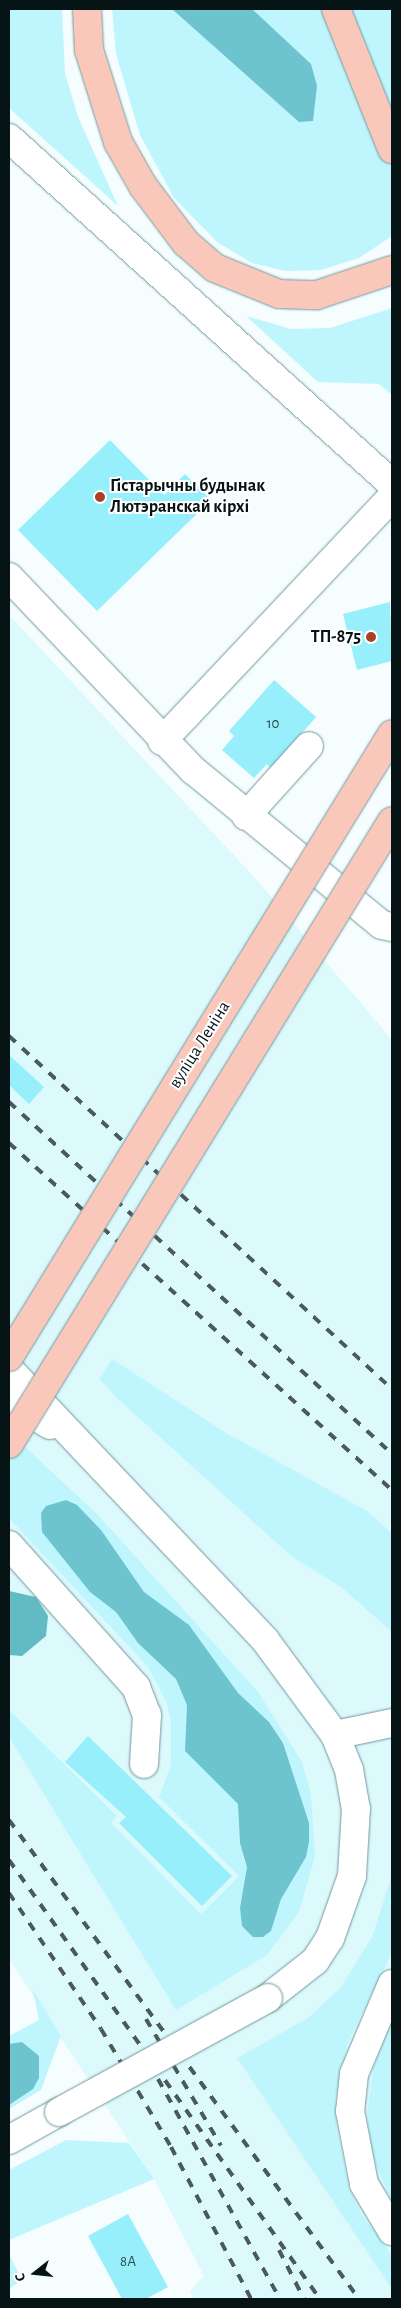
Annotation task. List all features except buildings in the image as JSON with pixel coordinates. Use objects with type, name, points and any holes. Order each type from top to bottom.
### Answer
[{"type":"main road","points":[[87,9],[89,50],[118,142],[143,186],[186,243],[215,268],[279,294],[317,295],[392,270]]},
{"type":"main road","points":[[336,9],[392,149]]},
{"type":"main road","name":"вуліца Леніна","points":[[9,1357],[392,734]]},
{"type":"main road","points":[[9,1444],[392,822]]},
{"type":"street","points":[[9,138],[392,484]]},
{"type":"street","points":[[162,741],[392,497]]},
{"type":"street","points":[[9,577],[162,741],[246,816],[389,928]]},
{"type":"street","points":[[246,816],[309,746]]},
{"type":"street","points":[[9,1369],[85,1446],[265,1640],[335,1735],[349,1770],[356,1808],[352,1876],[330,1938],[315,1961],[268,1998],[9,2140]]},
{"type":"street","points":[[9,1400],[85,1446]]},
{"type":"street","points":[[9,1545],[136,1687],[147,1716],[144,1764]]},
{"type":"street","points":[[335,1735],[392,1723]]},
{"type":"street","points":[[392,1984],[354,2074],[350,2111],[364,2184],[392,2231]]},
{"type":"shaded area","points":[[9,9],[62,9],[65,73],[78,117],[118,206],[9,108]]},
{"type":"shaded area","points":[[112,9],[392,9],[392,236],[359,258],[321,270],[285,271],[252,263],[217,242],[174,198],[140,135],[116,54]]},
{"type":"shaded area","points":[[172,9],[252,9],[311,64],[317,86],[313,121],[299,122]]},
{"type":"shaded area","points":[[392,308],[392,395],[379,384],[318,382],[246,316],[291,329],[330,328]]},
{"type":"shaded area","points":[[9,615],[256,879],[392,1040],[392,2299],[193,2299],[190,2291],[204,2276],[154,2179],[9,1959]]},
{"type":"shaded area","points":[[112,1359],[226,1433],[367,1511],[392,1533],[392,1632],[341,1587],[291,1556],[118,1399],[99,1379]]},
{"type":"shaded area","points":[[9,1432],[97,1514],[259,1693],[302,1762],[311,1794],[315,1856],[299,1912],[267,1955],[176,2010],[9,1737],[9,1710],[117,1816],[111,1823],[201,1914],[239,1876],[159,1797],[171,1765],[171,1723],[167,1703],[148,1667],[9,1518]]},
{"type":"shaded area","points":[[66,1500],[77,1505],[101,1530],[144,1592],[189,1625],[238,1693],[269,1722],[283,1743],[309,1823],[309,1842],[306,1857],[281,1899],[271,1931],[263,1937],[253,1937],[242,1926],[240,1908],[247,1867],[240,1843],[238,1804],[185,1751],[187,1705],[176,1679],[138,1643],[116,1612],[90,1592],[42,1532],[41,1513],[46,1506]]},
{"type":"shaded area","points":[[9,1591],[36,1597],[48,1616],[46,1636],[22,1656],[9,1655]]},
{"type":"shaded area","points":[[392,1875],[392,1953],[348,2042],[335,2099],[337,2131],[349,2188],[361,2214],[392,2255],[392,2289],[237,2058],[308,2018],[341,1987],[372,1937]]},
{"type":"shaded area","points":[[33,1990],[61,2036],[41,2090],[9,2109],[9,2036],[39,2020]]},
{"type":"shaded area","points":[[392,2021],[392,2202],[373,2158],[367,2114],[374,2065]]},
{"type":"shaded area","points":[[22,2042],[39,2056],[39,2078],[33,2089],[9,2105],[9,2044]]},
{"type":"shaded area","points":[[66,2140],[129,2143],[154,2179],[9,2240],[9,2170]]},
{"type":"shaded area","points":[[9,2254],[22,2280],[9,2289]]},
{"type":"railway","points":[[9,1036],[392,1389]]},
{"type":"railway","points":[[9,1102],[392,1454]]},
{"type":"railway","points":[[9,1143],[392,1490]]},
{"type":"railway","points":[[9,1820],[359,2299]]},
{"type":"railway","points":[[9,1860],[320,2299]]},
{"type":"railway","points":[[9,1893],[101,2029],[171,2147],[251,2299]]},
{"type":"railway","points":[[146,2019],[221,2146]]},
{"type":"railway","points":[[158,2079],[280,2299]]},
{"type":"railway","points":[[279,2250],[304,2299]]},
{"type":"place","name":"Гістарычны будынак Лютэранскай кірхі","points":[[100,497]]},
{"type":"place","name":"ТП-875","points":[[371,637]]}]
